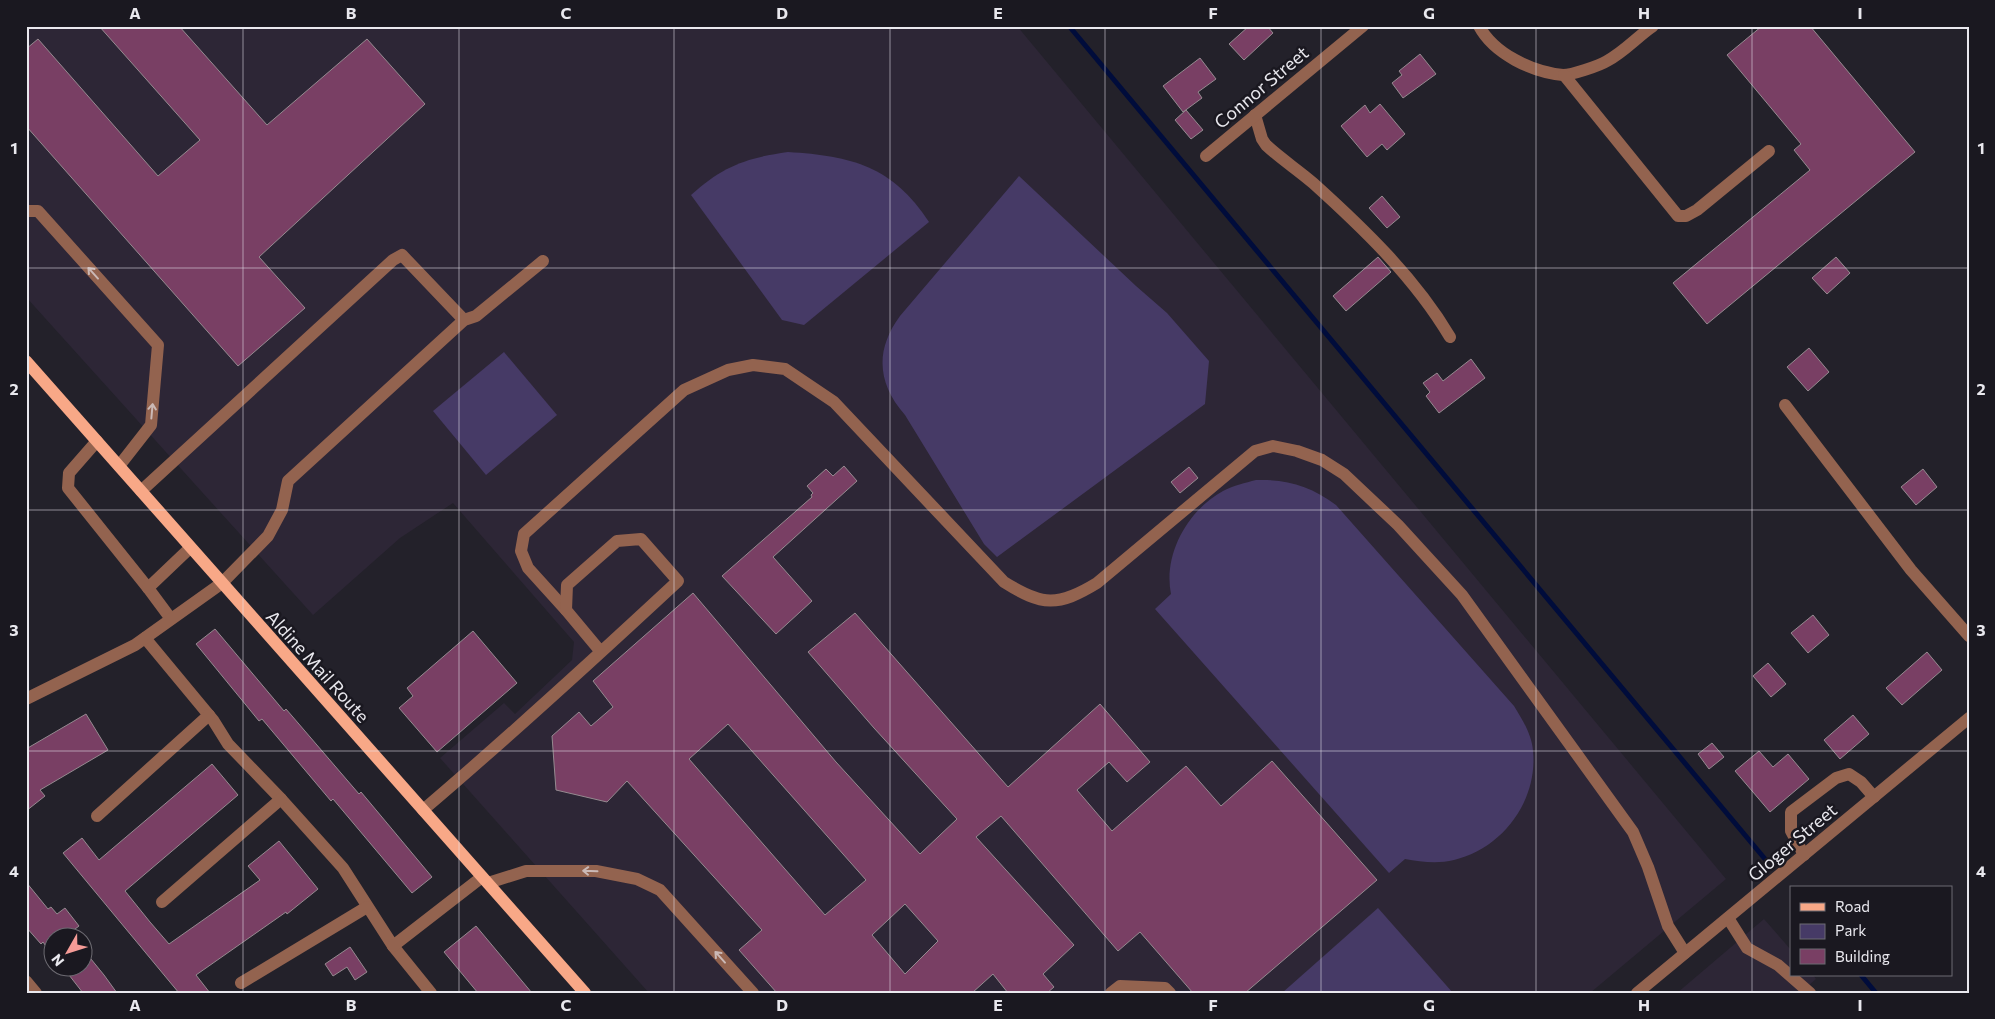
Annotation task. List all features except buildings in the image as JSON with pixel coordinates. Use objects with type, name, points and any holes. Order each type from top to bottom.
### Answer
[{"type":"main road","name":"Aldine Mail Route","points":[[26,361],[586,993]]},
{"type":"street","name":"Connor Street","points":[[1206,156],[1363,26]]},
{"type":"street","points":[[1478,26],[1490,42],[1510,57],[1532,67],[1564,75],[1605,62],[1623,52],[1638,36],[1653,26]]},
{"type":"street","points":[[1564,75],[1678,216],[1686,216],[1697,210],[1768,151]]},
{"type":"street","points":[[1255,115],[1266,145],[1320,190],[1409,278],[1434,309],[1450,337]]},
{"type":"street","points":[[26,211],[38,211],[158,345],[151,425],[119,466]]},
{"type":"street","points":[[141,491],[393,260],[402,255],[464,320]]},
{"type":"street","points":[[26,699],[135,645],[222,583],[268,536],[282,510],[288,481],[464,320],[476,316],[543,261]]},
{"type":"street","points":[[601,652],[528,568],[521,551],[524,534],[684,390],[728,370],[753,365],[785,369],[834,402],[1004,582],[1023,594],[1042,601],[1058,601],[1077,596],[1097,583],[1255,451],[1273,446],[1297,451],[1322,460],[1344,474],[1398,525],[1462,595],[1633,832],[1648,867],[1668,926],[1685,953]]},
{"type":"street","points":[[1785,405],[1911,570],[1969,636]]},
{"type":"street","points":[[98,441],[69,473],[68,488],[171,619]]},
{"type":"street","points":[[423,810],[523,725],[678,581],[640,539],[617,540],[567,585],[566,610]]},
{"type":"street","points":[[148,588],[190,548]]},
{"type":"street","points":[[145,638],[209,715],[228,744],[343,868],[393,946],[431,993]]},
{"type":"street","points":[[97,816],[209,715]]},
{"type":"street","name":"Gloger Street","points":[[1637,993],[1969,718]]},
{"type":"street","points":[[1804,855],[1791,831],[1791,812],[1836,778],[1848,774],[1861,782],[1874,797]]},
{"type":"street","points":[[162,902],[281,799]]},
{"type":"street","points":[[393,946],[485,880],[526,871],[596,871],[637,879],[660,890],[753,993]]},
{"type":"street","points":[[241,982],[367,906]]},
{"type":"street","points":[[1728,918],[1747,948],[1778,965],[1790,976]]},
{"type":"street","points":[[1791,976],[1810,993]]},
{"type":"street","points":[[26,981],[36,993]]},
{"type":"street","points":[[1111,993],[1120,986],[1165,988],[1170,993]]},
{"type":"shaded area","points":[[26,26],[1017,26],[1726,879],[1590,993],[649,993],[440,758],[504,703],[515,714],[572,660],[574,642],[453,503],[400,538],[313,615],[26,297]]},
{"type":"shaded area","points":[[1764,919],[1790,949],[1790,976],[1814,976],[1816,979],[1800,993],[1677,993]]},
{"type":"green space","points":[[788,152],[832,157],[851,161],[869,168],[885,176],[900,188],[915,203],[929,222],[804,325],[782,320],[691,195],[714,177],[736,165],[760,157]]},
{"type":"green space","points":[[1019,176],[1167,313],[1209,361],[1205,404],[997,557],[984,544],[889,391],[885,379],[883,354],[886,341],[900,316]]},
{"type":"green space","points":[[504,352],[557,415],[486,475],[433,411]]},
{"type":"green space","points":[[1256,480],[1288,482],[1308,488],[1336,505],[1514,706],[1531,739],[1533,770],[1530,788],[1523,805],[1513,820],[1501,834],[1487,845],[1471,854],[1454,860],[1430,862],[1405,859],[1389,873],[1155,609],[1171,594],[1171,564],[1175,549],[1189,521],[1210,499],[1223,491]]},
{"type":"green space","points":[[1378,908],[1453,993],[1282,993]]},
{"type":"waterway","points":[[1069,26],[1765,859]]},
{"type":"waterway","points":[[1862,976],[1876,993]]}]
